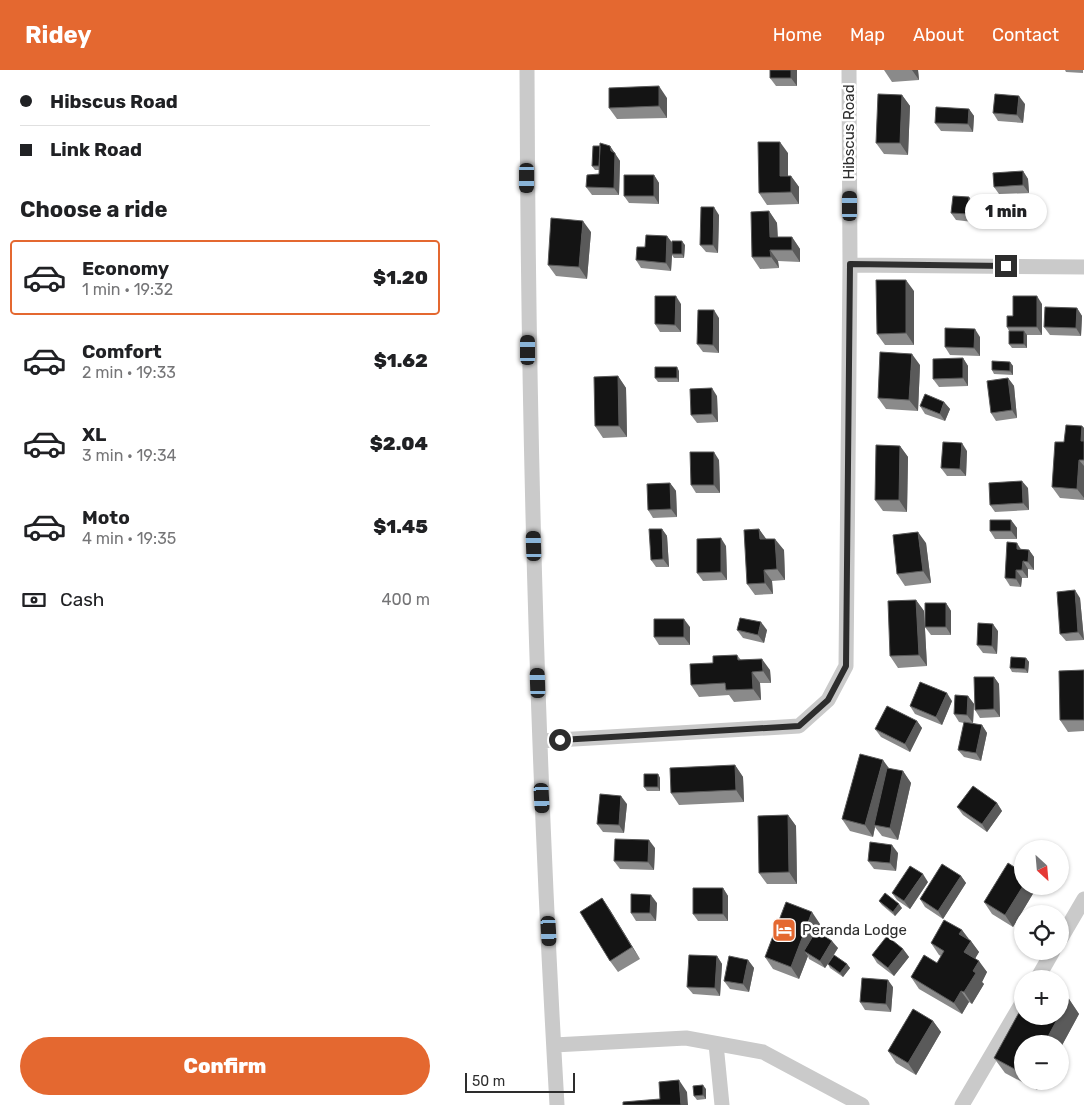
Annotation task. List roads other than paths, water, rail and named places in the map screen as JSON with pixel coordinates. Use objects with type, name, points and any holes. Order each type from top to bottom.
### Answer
[{"type":"street","points":[[527,70],[528,350],[540,742],[558,1105]]},
{"type":"street","name":"Hibscus Road","points":[[540,742],[799,726],[828,700],[846,666],[850,264],[849,70]]},
{"type":"street","points":[[850,264],[1084,268]]},
{"type":"street","points":[[1069,925],[1084,899]]},
{"type":"street","points":[[962,1105],[1014,1017]]},
{"type":"street","points":[[554,1045],[686,1038],[763,1052],[862,1105]]},
{"type":"street","points":[[716,1044],[722,1105]]},
{"type":"place","name":"Peranda Lodge","points":[[784,930]]}]
